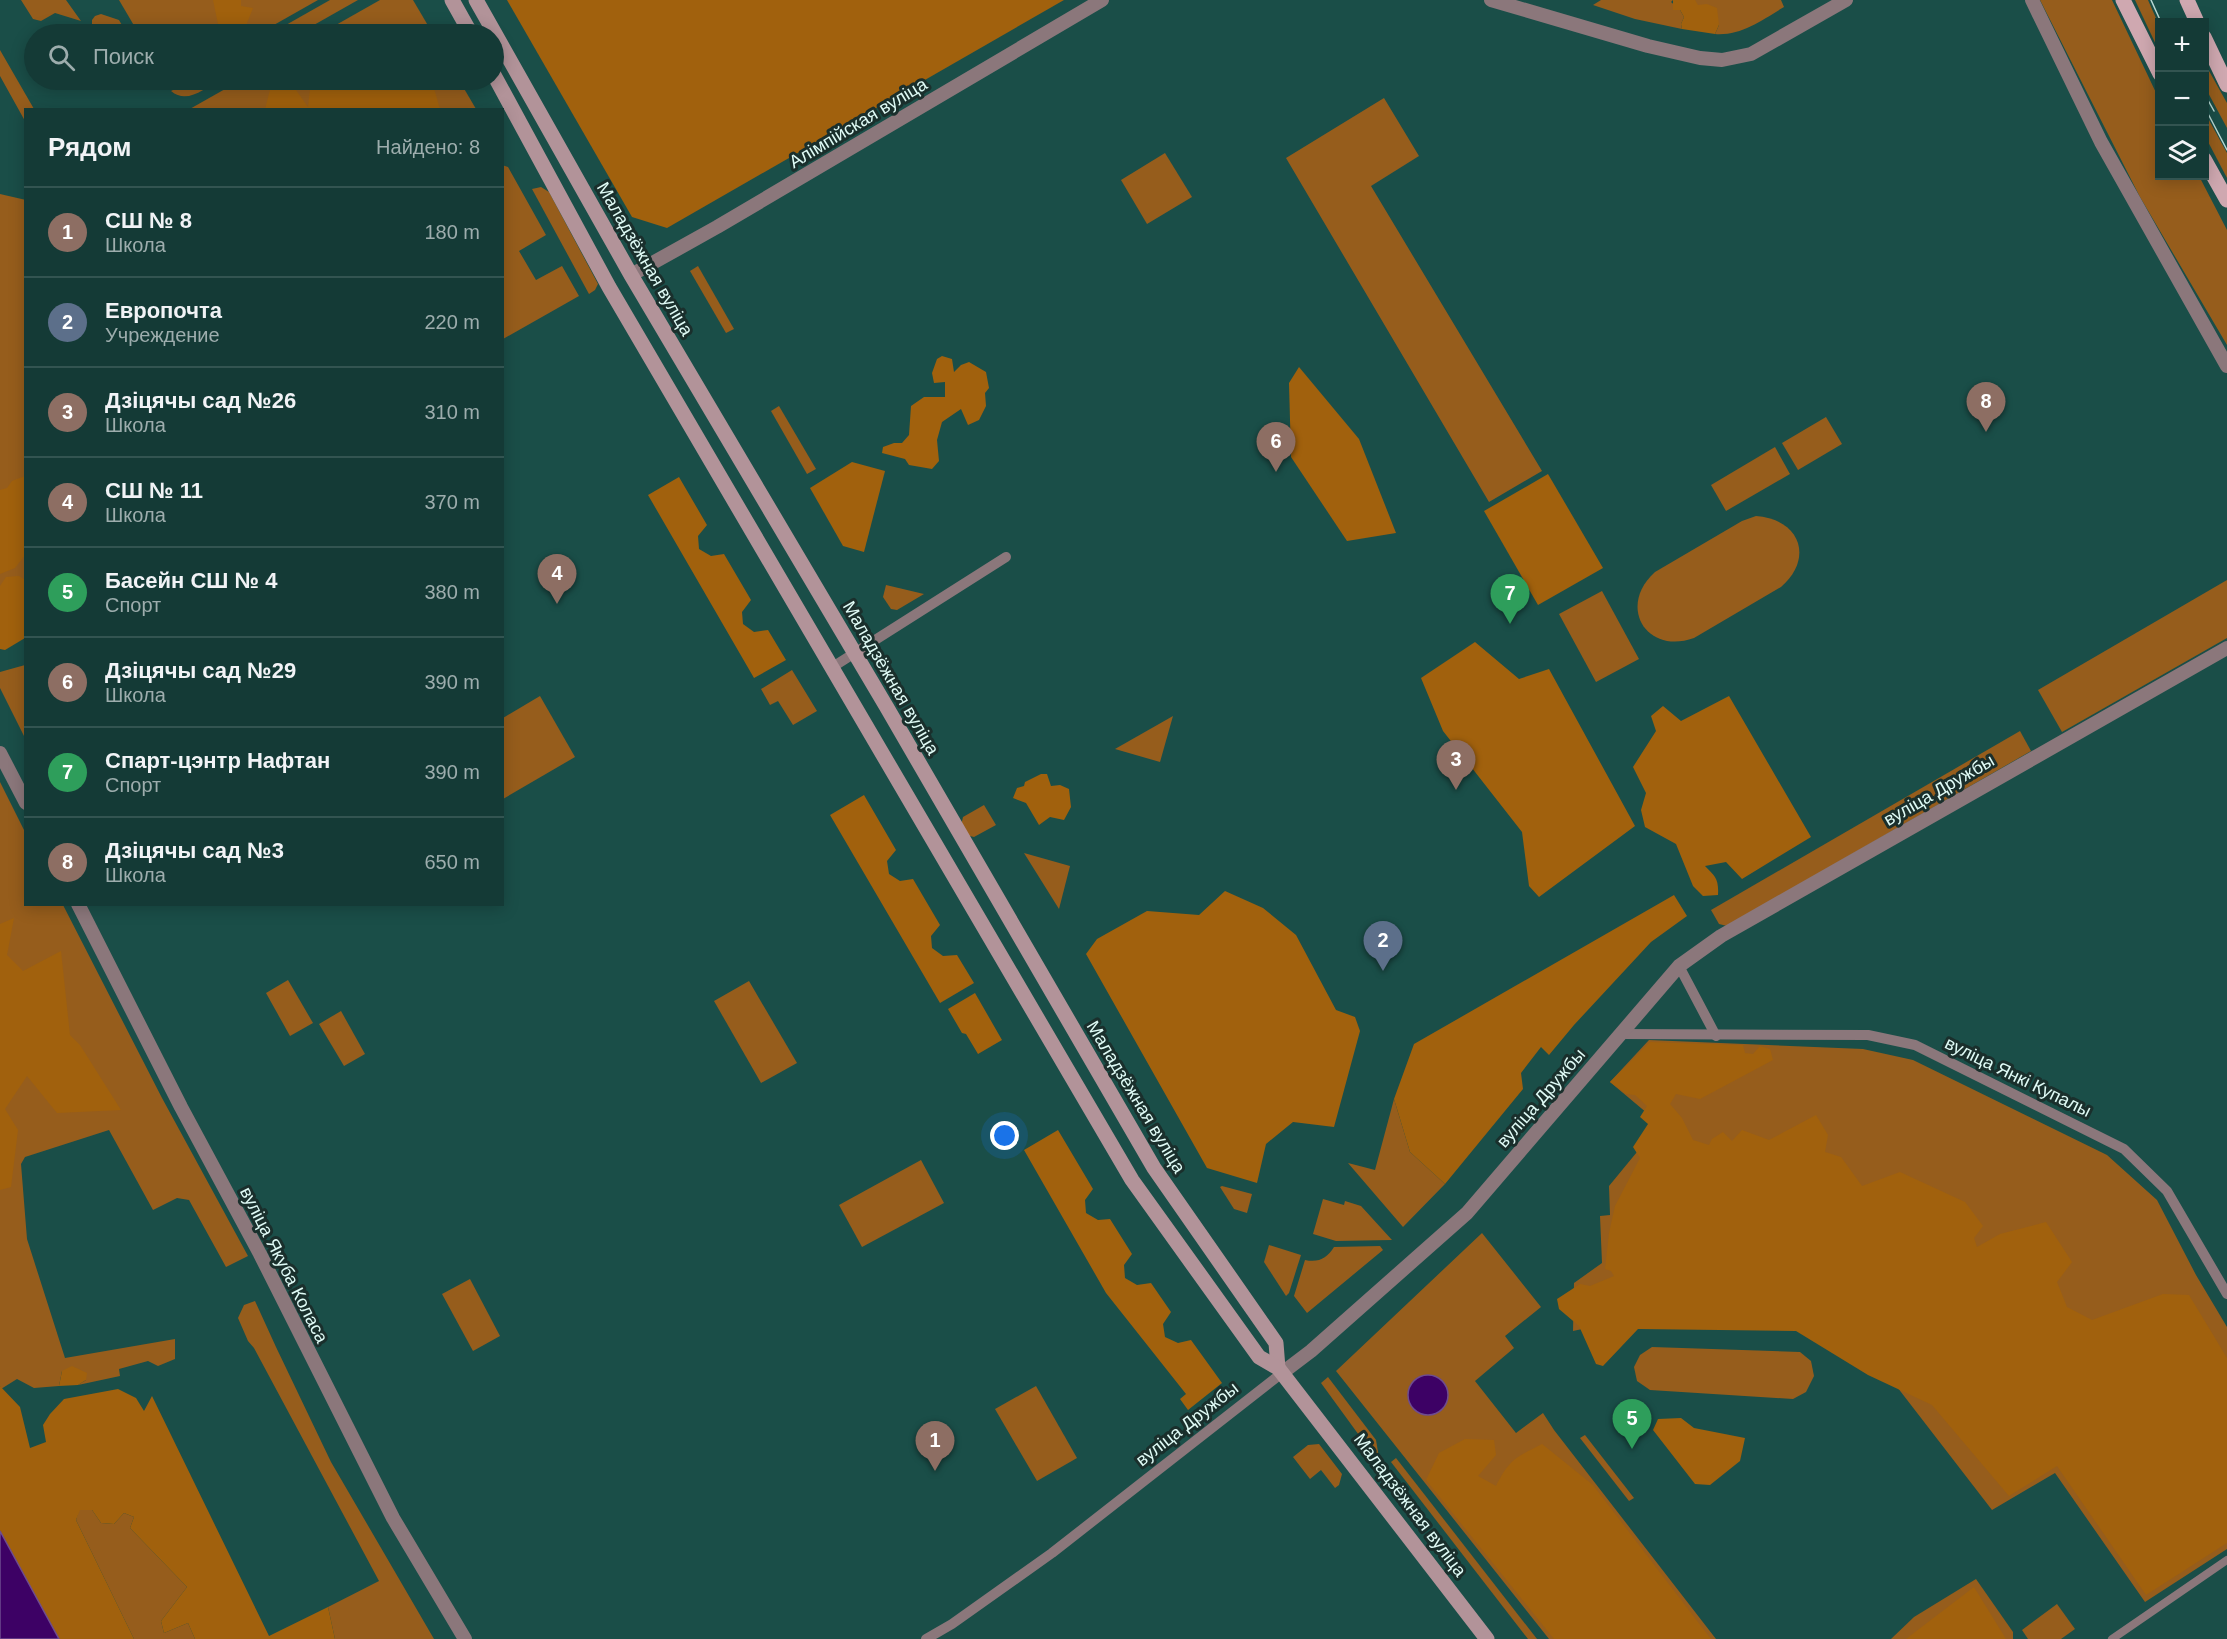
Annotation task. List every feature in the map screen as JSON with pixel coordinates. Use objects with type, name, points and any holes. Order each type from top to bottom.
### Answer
[{"type":"main road","points":[[452,0],[465,24]]},
{"type":"main road","name":"Маладзёжная вуліца","points":[[476,0],[490,24]]},
{"type":"main road","points":[[2123,0],[2159,72]]},
{"type":"main road","points":[[2187,0],[2196,18]]},
{"type":"main road","points":[[2209,47],[2227,85]]},
{"type":"main road","name":"Маладзёжная вуліца","points":[[504,49],[631,274],[855,653],[1154,1168],[1276,1343],[1280,1370]]},
{"type":"main road","name":"Маладзёжная вуліца","points":[[502,90],[609,287],[1132,1180],[1259,1357],[1280,1370],[1487,1639]]},
{"type":"main road","points":[[2209,166],[2227,200]]},
{"type":"main road","points":[[609,287],[631,274]]},
{"type":"street","name":"Алімпійская вуліца","points":[[631,274],[717,227],[1102,0]]},
{"type":"street","points":[[1491,0],[1648,46],[1700,58],[1722,60],[1752,54],[1846,0]]},
{"type":"street","points":[[2032,0],[2101,142],[2227,366]]},
{"type":"street","points":[[831,668],[1006,557]]},
{"type":"street","name":"вуліца Дружбы","points":[[926,1639],[952,1624],[1052,1553],[1280,1370],[1311,1352],[1467,1213],[1679,966],[1721,936],[2227,648]]},
{"type":"street","points":[[0,753],[24,799]]},
{"type":"street","name":"вуліца Якуба Коласа","points":[[79,906],[176,1097],[260,1254],[393,1518],[465,1639]]},
{"type":"street","points":[[1679,966],[1716,1036]]},
{"type":"street","name":"вуліца Янкі Купалы","points":[[1620,1034],[1868,1035],[1915,1045],[2119,1145],[2167,1191],[2227,1294]]},
{"type":"street","points":[[2112,1639],[2227,1560]]},
{"type":"shaded area","points":[[21,0],[66,0],[81,21],[55,13],[41,21],[33,19]]},
{"type":"shaded area","points":[[119,0],[318,0],[276,24],[133,24]]},
{"type":"shaded area","points":[[213,0],[241,0],[241,6],[253,8],[247,24],[218,24]]},
{"type":"shaded area","points":[[330,0],[358,0],[316,24],[288,24]]},
{"type":"shaded area","points":[[380,0],[413,0],[427,24],[338,24]]},
{"type":"shaded area","points":[[507,0],[1064,0],[667,228],[632,217]]},
{"type":"shaded area","points":[[1601,0],[1673,0],[1671,2],[1684,17],[1681,24],[1682,29],[1635,19],[1593,5]]},
{"type":"shaded area","points":[[1673,0],[1695,0],[1698,5],[1707,4],[1717,8],[1719,25],[1715,34],[1682,29],[1681,24],[1684,17],[1680,10],[1673,10]]},
{"type":"shaded area","points":[[1688,0],[1781,0],[1784,7],[1742,30],[1715,34],[1719,25]]},
{"type":"shaded area","points":[[2040,0],[2112,0],[2155,91],[2155,180],[2201,180],[2227,230],[2227,345],[2140,197]]},
{"type":"shaded area","points":[[2135,0],[2148,0],[2156,18],[2155,42]]},
{"type":"shaded area","points":[[101,14],[119,20],[121,24],[92,24],[95,16]]},
{"type":"shaded area","points":[[0,50],[33,108],[24,108],[24,119],[0,76]]},
{"type":"shaded area","points":[[2209,71],[2227,103],[2227,128],[2209,94]]},
{"type":"shaded area","points":[[204,90],[190,96],[177,95],[171,91]]},
{"type":"shaded area","points":[[223,90],[465,90],[475,108],[192,108]]},
{"type":"shaded area","points":[[270,90],[296,90],[308,107],[310,90],[434,90],[440,108],[265,108]]},
{"type":"shaded area","points":[[1384,98],[1419,156],[1371,186],[1542,471],[1489,502],[1286,158]]},
{"type":"shaded area","points":[[2209,120],[2227,153],[2227,178],[2209,144]]},
{"type":"shaded area","points":[[1165,153],[1192,197],[1147,224],[1121,180]]},
{"type":"shaded area","points":[[504,166],[508,167],[546,235],[519,251],[536,280],[562,266],[579,296],[504,338]]},
{"type":"shaded area","points":[[541,187],[549,192],[598,284],[589,294],[532,189]]},
{"type":"shaded area","points":[[0,194],[24,200],[24,628],[0,636]]},
{"type":"shaded area","points":[[698,266],[734,329],[726,333],[690,271]]},
{"type":"shaded area","points":[[942,356],[952,359],[954,372],[961,365],[969,362],[986,372],[989,388],[985,393],[986,406],[979,420],[968,425],[961,409],[942,422],[937,440],[939,461],[932,469],[909,465],[905,459],[882,453],[883,447],[902,443],[909,435],[911,406],[924,397],[945,397],[945,382],[934,383],[932,373],[937,359]]},
{"type":"shaded area","points":[[1299,367],[1359,439],[1396,533],[1347,541],[1291,457],[1289,383]]},
{"type":"shaded area","points":[[779,406],[816,469],[807,474],[771,411]]},
{"type":"shaded area","points":[[1826,417],[1842,444],[1798,470],[1782,443]]},
{"type":"shaded area","points":[[1775,447],[1790,474],[1726,511],[1711,485]]},
{"type":"shaded area","points":[[852,462],[885,471],[864,552],[843,546],[810,488]]},
{"type":"shaded area","points":[[1548,474],[1603,568],[1538,605],[1484,511]]},
{"type":"shaded area","points":[[24,476],[24,556],[15,568],[0,574],[0,490],[7,488],[12,481]]},
{"type":"shaded area","points":[[679,477],[707,525],[698,536],[699,549],[711,556],[724,554],[751,600],[742,612],[743,624],[754,632],[768,630],[786,660],[754,678],[648,495]]},
{"type":"shaded area","points":[[1756,516],[1783,524],[1792,532],[1797,541],[1799,552],[1797,564],[1781,587],[1694,638],[1677,641],[1662,640],[1651,634],[1642,624],[1638,612],[1638,599],[1644,585],[1655,572],[1742,521]]},
{"type":"shaded area","points":[[19,576],[24,579],[24,639],[5,650],[0,649],[0,586],[6,577]]},
{"type":"shaded area","points":[[2227,580],[2227,638],[2062,732],[2038,690]]},
{"type":"shaded area","points":[[886,585],[924,594],[897,610],[891,609],[883,597]]},
{"type":"shaded area","points":[[1602,591],[1639,659],[1596,682],[1559,614]]},
{"type":"shaded area","points":[[1475,642],[1519,679],[1549,669],[1635,826],[1539,897],[1529,886],[1522,832],[1443,731],[1421,678]]},
{"type":"shaded area","points":[[24,666],[24,736],[0,688],[0,672]]},
{"type":"shaded area","points":[[792,670],[817,711],[793,725],[778,701],[770,705],[761,689]]},
{"type":"shaded area","points":[[540,696],[575,757],[504,798],[504,717]]},
{"type":"shaded area","points":[[1729,696],[1811,837],[1742,879],[1726,862],[1705,866],[1716,878],[1718,895],[1703,896],[1693,886],[1676,844],[1645,827],[1641,810],[1646,793],[1633,767],[1656,731],[1651,716],[1663,706],[1681,721]]},
{"type":"shaded area","points":[[1173,716],[1160,762],[1115,749]]},
{"type":"shaded area","points":[[2020,731],[2031,751],[1727,926],[1719,924],[1711,910]]},
{"type":"shaded area","points":[[1041,774],[1047,774],[1051,786],[1060,785],[1069,789],[1071,807],[1064,820],[1050,817],[1039,825],[1026,803],[1013,798],[1017,788]]},
{"type":"shaded area","points":[[0,782],[24,830],[24,906],[64,906],[162,1098],[248,1256],[226,1267],[189,1200],[177,1198],[153,1210],[109,1130],[25,1157],[21,1164],[27,1239],[65,1358],[175,1339],[175,1359],[158,1366],[148,1361],[119,1369],[120,1376],[78,1385],[86,1380],[62,1371],[59,1386],[34,1388],[17,1379],[1,1389]]},
{"type":"shaded area","points":[[864,795],[896,850],[887,861],[889,874],[900,881],[913,879],[940,925],[931,936],[932,948],[943,956],[957,955],[974,983],[940,1003],[830,815]]},
{"type":"shaded area","points":[[984,805],[996,825],[974,837],[966,835],[961,826],[963,817]]},
{"type":"shaded area","points":[[1024,853],[1070,866],[1059,909]]},
{"type":"shaded area","points":[[1225,891],[1263,908],[1296,935],[1336,1010],[1355,1017],[1360,1031],[1334,1127],[1293,1122],[1266,1144],[1257,1183],[1207,1168],[1086,954],[1097,939],[1147,911],[1199,915]]},
{"type":"shaded area","points":[[1674,895],[1687,916],[1651,942],[1549,1055],[1541,1047],[1521,1073],[1523,1089],[1445,1184],[1410,1152],[1394,1099],[1414,1044]]},
{"type":"shaded area","points":[[14,918],[7,955],[23,971],[61,951],[70,1035],[80,1045],[121,1110],[57,1113],[27,1076],[5,1109],[18,1130],[11,1187],[0,1190],[0,924]]},
{"type":"shaded area","points":[[288,980],[313,1023],[290,1036],[266,993]]},
{"type":"shaded area","points":[[749,981],[797,1063],[761,1083],[714,1001]]},
{"type":"shaded area","points":[[975,993],[1002,1040],[978,1054],[948,1009]]},
{"type":"shaded area","points":[[341,1011],[365,1054],[344,1066],[319,1024]]},
{"type":"shaded area","points":[[1649,1040],[1863,1049],[1913,1060],[2107,1155],[2157,1200],[2196,1275],[2227,1327],[2227,1549],[2145,1602],[2055,1473],[1992,1510],[1840,1313],[1620,1321],[1573,1331],[1574,1283],[1602,1263],[1600,1216],[1610,1215],[1609,1186],[1660,1124],[1610,1082]]},
{"type":"shaded area","points":[[1650,1042],[1743,1045],[1745,1053],[1753,1054],[1760,1046],[1770,1049],[1773,1060],[1700,1099],[1676,1094],[1670,1104],[1682,1118],[1693,1140],[1709,1145],[1712,1139],[1723,1132],[1732,1141],[1742,1130],[1769,1140],[1816,1115],[1828,1135],[1825,1152],[1841,1157],[1862,1186],[1900,1172],[1965,1202],[1983,1226],[1974,1238],[1977,1247],[2000,1234],[2046,1222],[2072,1262],[2057,1282],[2067,1307],[2092,1320],[2163,1294],[2189,1295],[2227,1358],[2227,1543],[2146,1595],[2057,1466],[2009,1496],[1932,1405],[1868,1375],[1796,1331],[1638,1329],[1603,1366],[1596,1364],[1579,1326],[1559,1309],[1557,1299],[1580,1284],[1590,1286],[1614,1276],[1611,1271],[1605,1269],[1615,1206],[1640,1158],[1633,1147],[1648,1124],[1640,1117],[1647,1106],[1635,1095],[1626,1094],[1610,1082]]},
{"type":"shaded area","points":[[1394,1099],[1410,1152],[1445,1184],[1403,1227],[1348,1163],[1375,1170]]},
{"type":"shaded area","points":[[1058,1130],[1093,1189],[1085,1200],[1086,1213],[1098,1220],[1110,1219],[1132,1254],[1124,1265],[1125,1278],[1137,1285],[1151,1283],[1171,1312],[1163,1324],[1165,1337],[1178,1343],[1191,1340],[1222,1383],[1188,1410],[1180,1399],[1186,1394],[1106,1293],[1024,1150]]},
{"type":"shaded area","points":[[921,1160],[944,1203],[862,1247],[839,1205]]},
{"type":"shaded area","points":[[1220,1187],[1252,1194],[1247,1213],[1234,1209]]},
{"type":"shaded area","points":[[1323,1199],[1344,1205],[1345,1201],[1361,1206],[1392,1240],[1336,1241],[1313,1234]]},
{"type":"shaded area","points":[[1482,1233],[1541,1307],[1505,1336],[1514,1348],[1475,1381],[1516,1433],[1543,1413],[1716,1639],[1549,1639],[1336,1371]]},
{"type":"shaded area","points":[[1269,1245],[1301,1255],[1286,1296],[1264,1262]]},
{"type":"shaded area","points":[[1380,1246],[1383,1250],[1307,1313],[1294,1296],[1305,1260],[1322,1259],[1334,1247]]},
{"type":"shaded area","points":[[470,1279],[500,1336],[473,1351],[442,1294]]},
{"type":"shaded area","points":[[255,1301],[331,1462],[434,1639],[335,1639],[328,1607],[379,1581],[254,1348],[248,1341],[238,1318],[244,1305]]},
{"type":"shaded area","points":[[1652,1347],[1800,1352],[1811,1361],[1814,1376],[1806,1392],[1793,1399],[1650,1390],[1637,1381],[1634,1367],[1640,1355]]},
{"type":"shaded area","points":[[72,1366],[87,1373],[86,1380],[78,1385],[59,1386],[62,1371]]},
{"type":"shaded area","points":[[1428,1375],[1442,1381],[1448,1395],[1442,1409],[1428,1415],[1414,1409],[1408,1395],[1414,1381]]},
{"type":"shaded area","points":[[1328,1377],[1376,1440],[1380,1464],[1321,1383]]},
{"type":"shaded area","points":[[0,1386],[20,1407],[30,1448],[46,1442],[43,1425],[64,1399],[118,1389],[136,1398],[144,1411],[152,1396],[269,1636],[328,1607],[335,1639],[195,1639],[188,1623],[164,1633],[161,1621],[187,1587],[130,1528],[134,1517],[124,1513],[114,1524],[101,1523],[92,1510],[80,1510],[76,1520],[134,1639],[59,1639],[0,1531]]},
{"type":"shaded area","points":[[1036,1386],[1077,1458],[1037,1481],[995,1409]]},
{"type":"shaded area","points":[[1681,1418],[1694,1428],[1745,1438],[1740,1461],[1710,1485],[1695,1484],[1653,1430],[1658,1419]]},
{"type":"shaded area","points":[[1585,1435],[1634,1498],[1629,1501],[1580,1438]]},
{"type":"shaded area","points":[[1465,1439],[1494,1440],[1496,1455],[1478,1476],[1496,1486],[1514,1460],[1542,1444],[1593,1485],[1711,1639],[1554,1639],[1426,1480],[1439,1453]]},
{"type":"shaded area","points":[[1319,1444],[1342,1474],[1339,1485],[1335,1488],[1321,1470],[1310,1479],[1293,1457],[1308,1445]]},
{"type":"shaded area","points":[[1396,1458],[1537,1639],[1528,1639],[1391,1462]]},
{"type":"shaded area","points":[[79,1510],[92,1510],[101,1523],[114,1524],[124,1513],[134,1517],[130,1528],[187,1587],[161,1621],[164,1633],[188,1623],[195,1639],[134,1639],[76,1520]]},
{"type":"shaded area","points":[[0,1531],[59,1639],[0,1639]]},
{"type":"shaded area","points":[[1976,1579],[2013,1632],[2013,1639],[1891,1639],[1914,1617]]},
{"type":"shaded area","points":[[1974,1587],[2006,1639],[1906,1639]]},
{"type":"shaded area","points":[[2057,1604],[2075,1629],[2061,1639],[2028,1639],[2022,1630]]},
{"type":"tram line","points":[[2151,0],[2159,18]]},
{"type":"tram line","points":[[2209,102],[2214,111]]},
{"type":"tram line","points":[[2209,116],[2227,150]]},
{"type":"place","name":"Дзіцячы сад №3","points":[[1986,432]]},
{"type":"place","name":"Дзіцячы сад №29","points":[[1276,472]]},
{"type":"place","name":"СШ № 11","points":[[557,604]]},
{"type":"place","name":"Спарт-цэнтр Нафтан","points":[[1510,624]]},
{"type":"place","name":"Дзіцячы сад №26","points":[[1456,790]]},
{"type":"place","name":"Европочта","points":[[1383,971]]},
{"type":"place","name":"Басейн СШ № 4","points":[[1632,1449]]},
{"type":"place","name":"СШ № 8","points":[[935,1471]]}]
